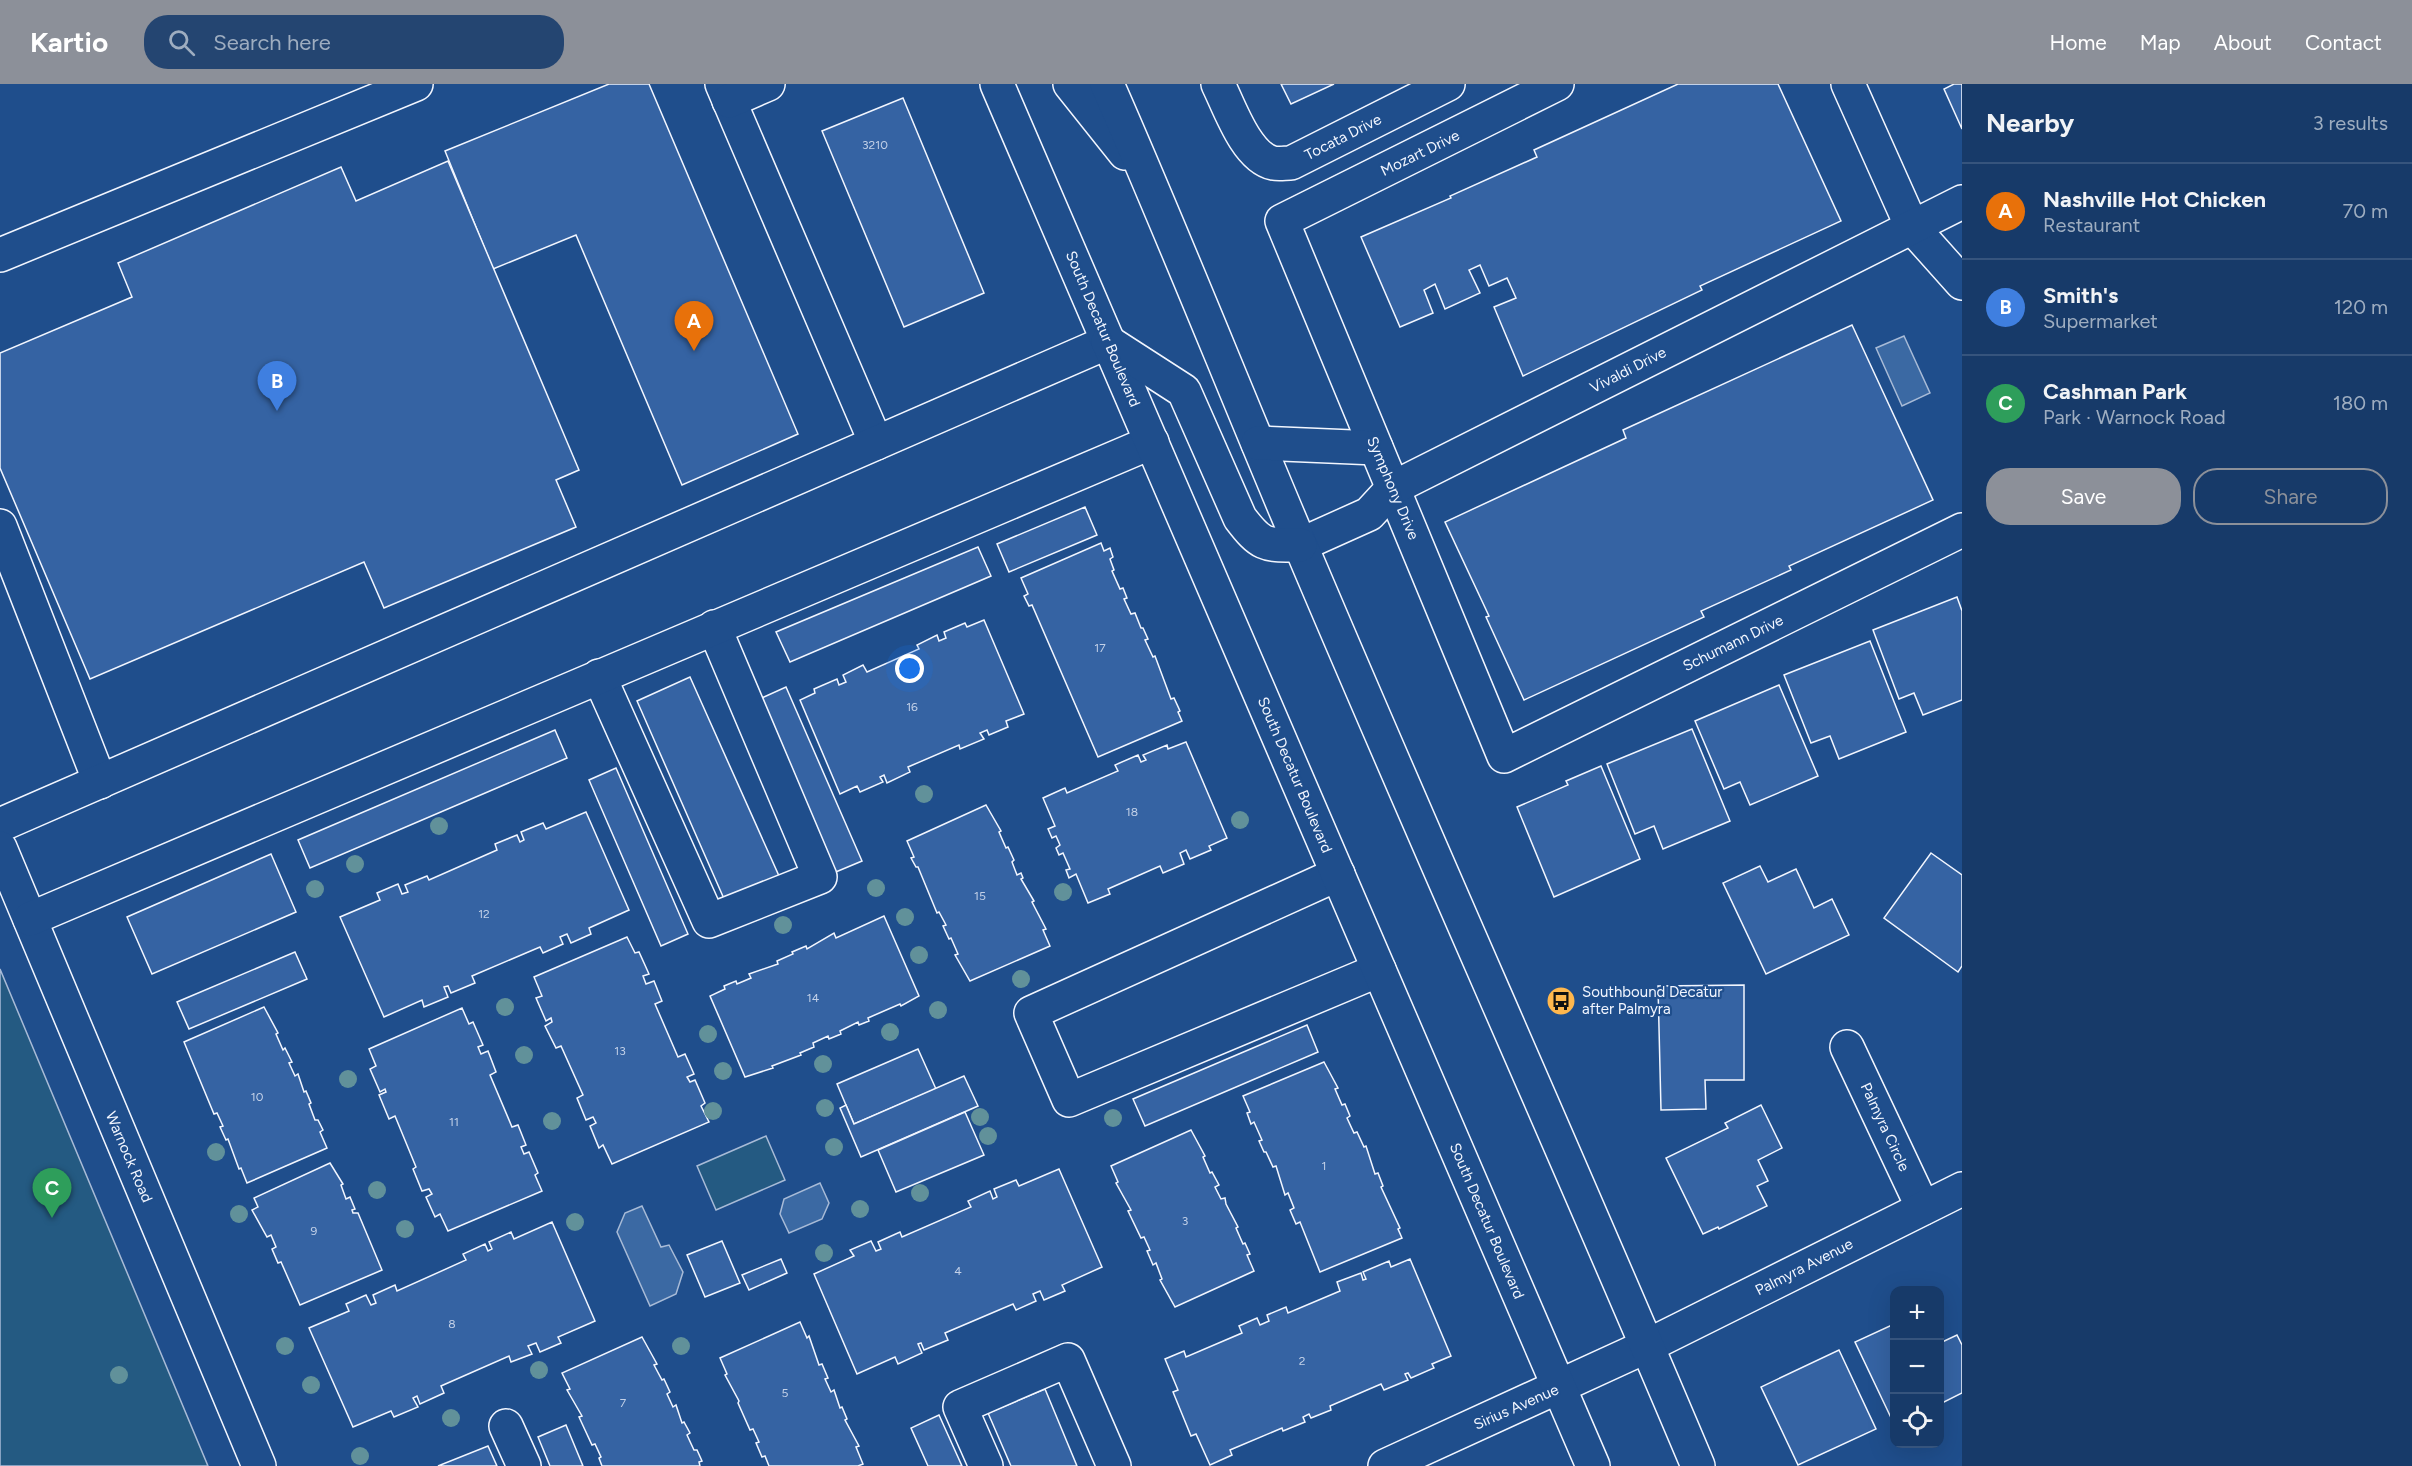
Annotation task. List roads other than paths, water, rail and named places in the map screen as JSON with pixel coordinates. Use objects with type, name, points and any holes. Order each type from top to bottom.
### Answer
[{"type":"street","points":[[0,255],[416,84]]},
{"type":"street","points":[[768,84],[726,92],[876,443]]},
{"type":"street","name":"South Decatur Boulevard","points":[[997,84],[1593,1466]]},
{"type":"street","points":[[1070,84],[1154,190]]},
{"type":"street","points":[[1107,84],[1154,190],[1300,545],[1698,1466]]},
{"type":"street","name":"Tocata Drive","points":[[1218,84],[1243,136],[1256,154],[1271,162],[1291,164],[1448,84]]},
{"type":"street","name":"Mozart Drive","points":[[1281,221],[1557,84]]},
{"type":"street","points":[[1848,84],[1912,227],[1962,284]]},
{"type":"street","name":"Vivaldi Drive","points":[[1300,545],[1369,514],[1393,488],[1962,202]]},
{"type":"street","name":"Symphony Drive","points":[[1281,221],[1504,756]]},
{"type":"street","points":[[0,825],[1108,342],[1184,391],[1240,519],[1254,537],[1269,545],[1300,545]]},
{"type":"street","points":[[30,919],[1152,442]]},
{"type":"street","points":[[1258,443],[1376,448]]},
{"type":"street","points":[[0,526],[99,782]]},
{"type":"street","name":"Schumann Drive","points":[[1504,756],[1962,530]]},
{"type":"street","points":[[599,676],[709,921],[820,877],[714,627]]},
{"type":"street","name":"Warnock Road","points":[[0,848],[259,1466]]},
{"type":"street","points":[[1338,874],[1031,1013],[1069,1100],[1379,970]]},
{"type":"street","name":"Palmyra Circle","points":[[1847,1047],[1923,1208]]},
{"type":"street","name":"Palmyra Avenue","points":[[1647,1346],[1962,1189]]},
{"type":"street","name":"Sirius Avenue","points":[[1385,1466],[1647,1346]]},
{"type":"street","points":[[986,1466],[960,1407],[1068,1360],[1114,1466]]},
{"type":"street","points":[[506,1426],[524,1466]]},
{"type":"place","name":"Nashville Hot Chicken","points":[[694,351]]},
{"type":"place","name":"Smith's","points":[[277,411]]},
{"type":"place","name":"Southbound Decatur after Palmyra","points":[[1561,1001]]},
{"type":"place","name":"Cashman Park","points":[[52,1218]]}]
